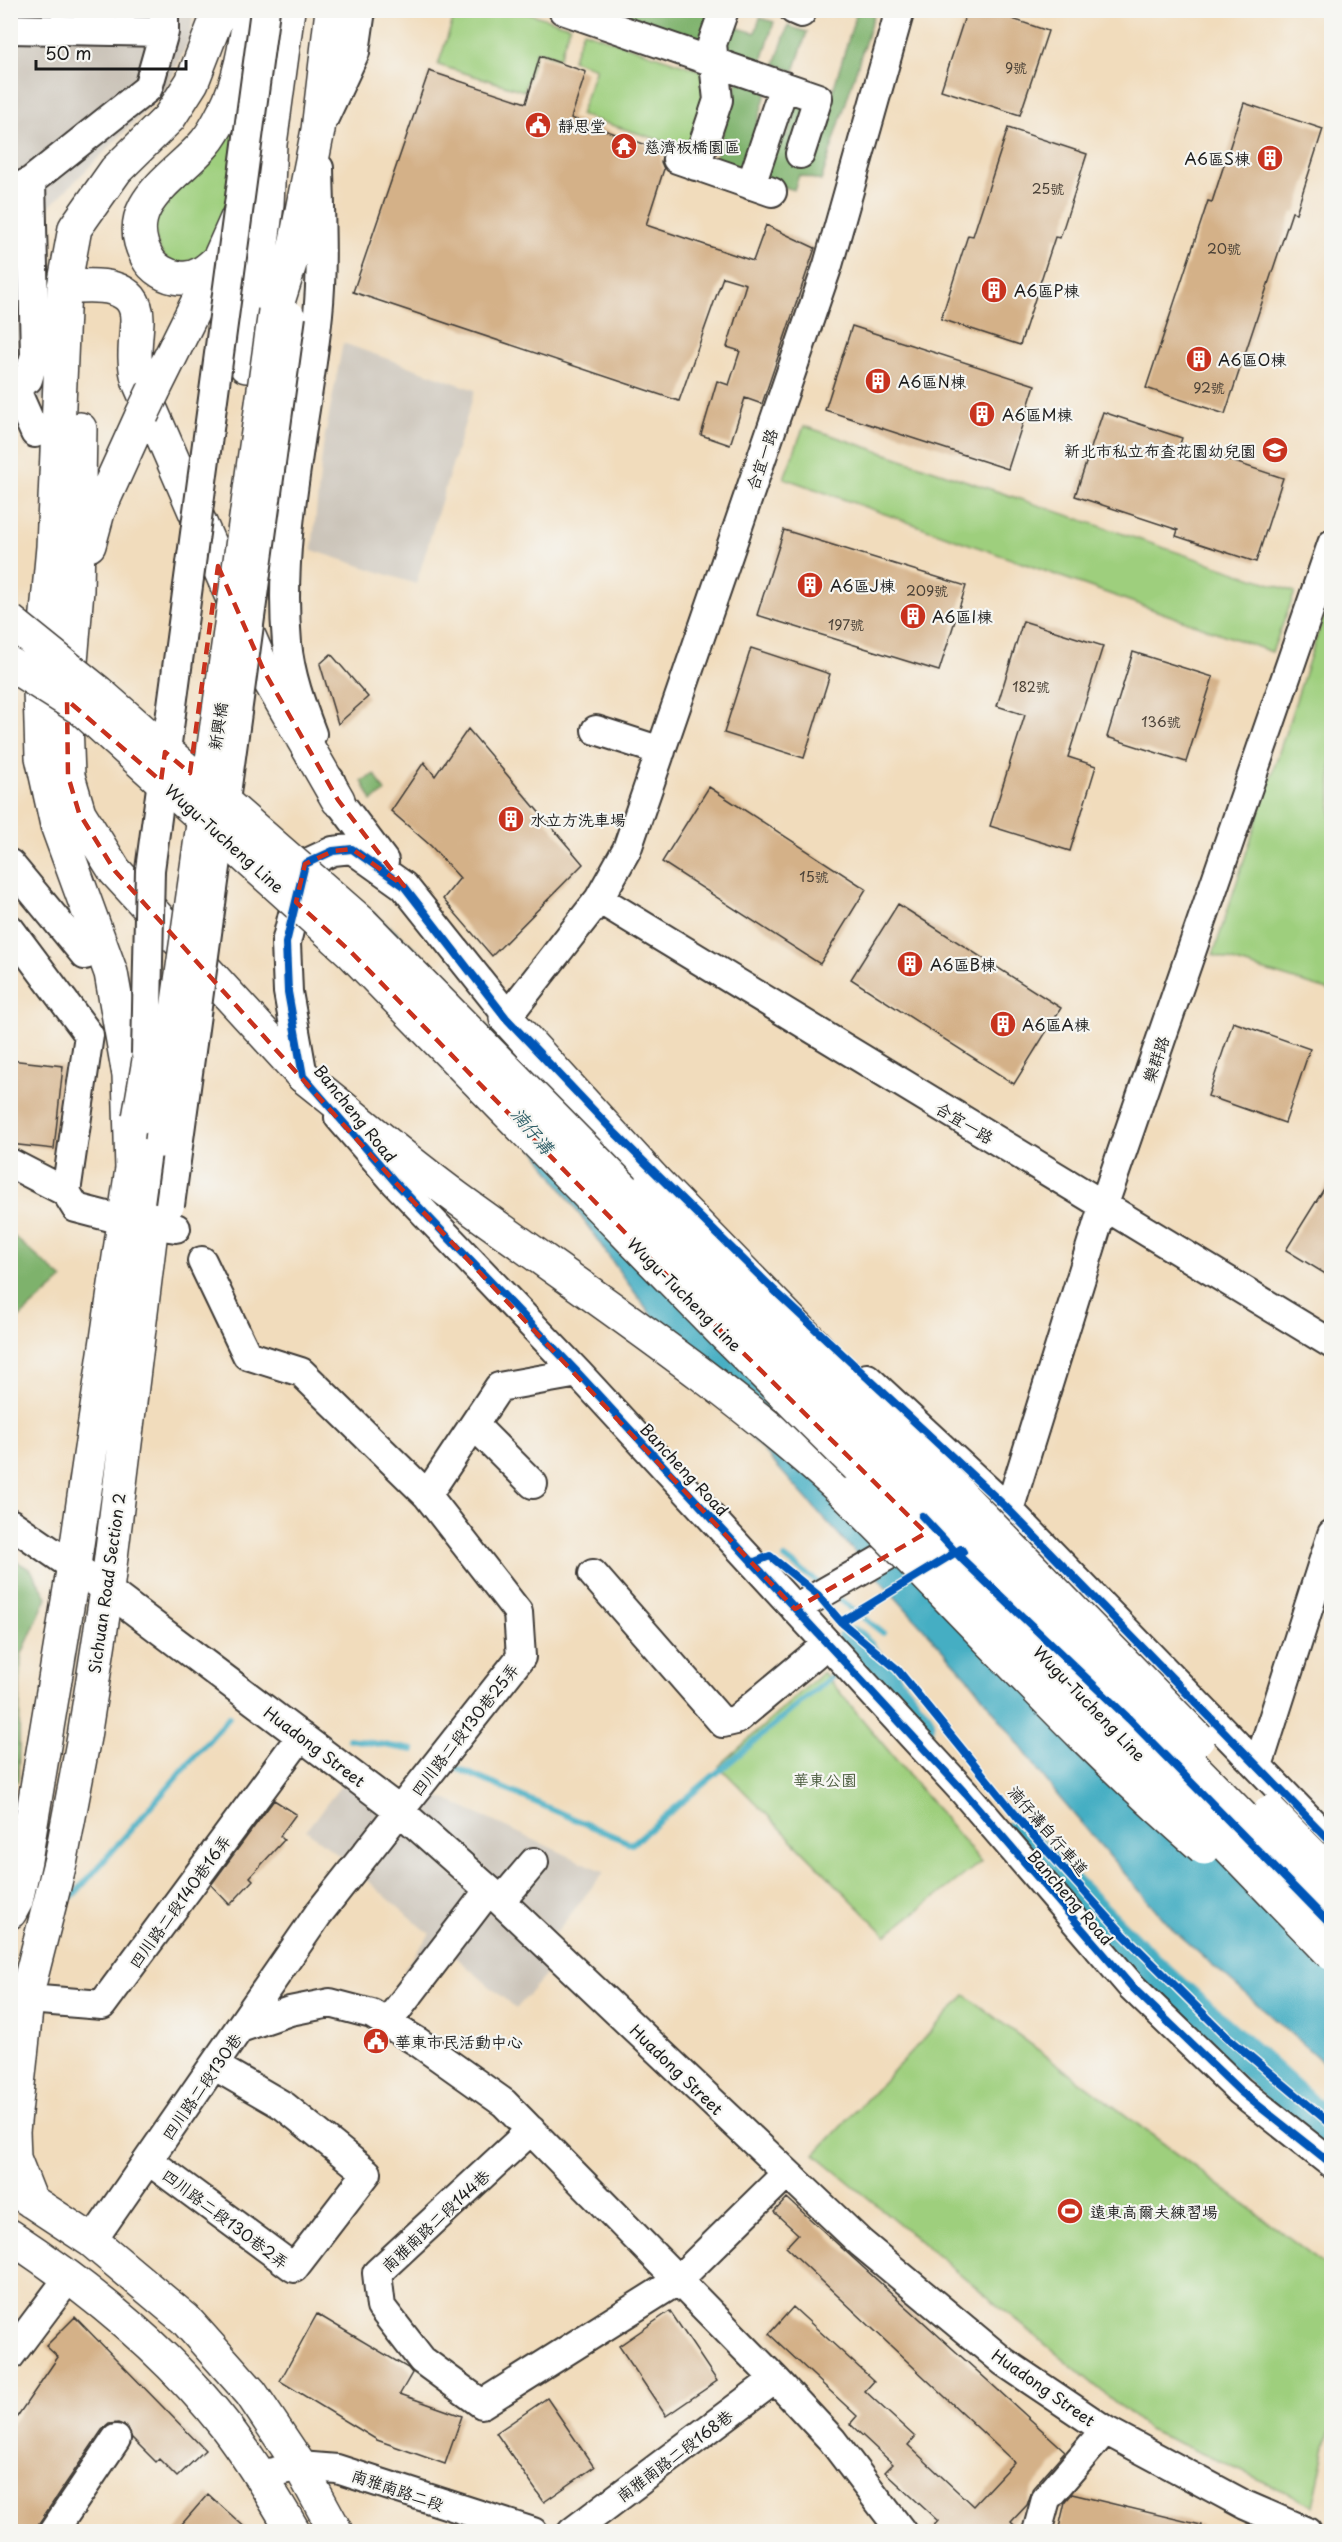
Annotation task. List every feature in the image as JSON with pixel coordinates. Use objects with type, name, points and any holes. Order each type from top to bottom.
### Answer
[{"type":"main road","points":[[132,1169],[129,1075],[111,973],[57,825],[42,757],[40,690],[73,287],[86,208],[116,170],[169,118],[192,82],[220,10]]},
{"type":"main road","points":[[219,259],[206,272],[186,279],[170,277],[149,261],[142,247],[139,232],[146,205],[159,187],[206,142],[225,110],[238,73],[250,10]]},
{"type":"main road","points":[[77,590],[98,512],[148,403],[219,259],[270,144],[288,10]]},
{"type":"main road","name":"新興橋","points":[[162,1141],[174,1031],[283,313],[318,130],[332,10]]},
{"type":"main road","name":"新興橋","points":[[139,1118],[163,975],[246,366],[267,204],[270,144]]},
{"type":"main road","points":[[73,287],[106,285],[124,292],[134,305],[137,320],[133,355],[139,382],[264,671],[338,800]]},
{"type":"main road","points":[[73,287],[77,590],[66,722],[68,776],[79,813],[115,871],[303,1076],[454,1196],[712,1381],[813,1464],[916,1563],[1056,1712],[1143,1795],[1332,1956]]},
{"type":"main road","name":"Wugu-Tucheng Line","points":[[10,621],[98,692],[362,923],[1332,1908]]},
{"type":"main road","name":"Wugu-Tucheng Line","points":[[10,664],[83,710],[351,952],[725,1335],[961,1569],[1332,1956]]},
{"type":"main road","points":[[506,1018],[653,1179],[1332,1875]]},
{"type":"main road","name":"Sichuan Road Section 2","points":[[10,1912],[16,1901],[18,1874],[74,1565],[158,1221],[132,1169],[139,1118]]},
{"type":"main road","name":"Sichuan Road Section 2","points":[[21,2194],[14,2158],[13,2130],[22,2000],[61,1859],[107,1590],[131,1390],[158,1221],[162,1141]]},
{"type":"main road","points":[[21,2194],[92,2241],[185,2319],[251,2393],[300,2466],[336,2532]]},
{"type":"main road","points":[[10,2236],[70,2276],[186,2380],[226,2427],[261,2475],[294,2532]]},
{"type":"street","points":[[146,1078],[150,870],[265,10]]},
{"type":"street","points":[[361,10],[355,52],[318,130],[321,254],[318,312],[285,578],[287,644],[296,693],[338,800],[404,886]]},
{"type":"street","points":[[563,10],[818,98],[800,154]]},
{"type":"street","points":[[724,10],[712,44],[718,100],[686,163],[762,189],[784,86]]},
{"type":"street","points":[[794,10],[801,13],[802,10]]},
{"type":"street","name":"合宜一路","points":[[506,1018],[599,899],[627,849],[828,265],[900,10]]},
{"type":"street","points":[[10,29],[164,21],[148,88],[21,187],[35,355],[28,379],[13,389],[36,433]]},
{"type":"street","points":[[10,1163],[66,1192],[76,1208],[158,1221],[283,313]]},
{"type":"street","name":"樂群路","points":[[1009,1510],[1103,1206],[1324,591],[1332,544]]},
{"type":"street","points":[[596,730],[661,751]]},
{"type":"street","name":"Bancheng Road","points":[[1332,1843],[1009,1510],[778,1294],[614,1132],[506,1018],[404,886],[352,849],[333,851],[305,864],[286,943],[288,992],[303,1076],[396,1183],[578,1373],[965,1793],[1132,1987],[1240,2091],[1332,2164]]},
{"type":"street","points":[[10,864],[85,955]]},
{"type":"street","name":"合宜一路","points":[[599,899],[1332,1344]]},
{"type":"street","points":[[10,928],[89,1035],[66,1192]]},
{"type":"street","name":"四川路二段130巷25弄","points":[[202,1261],[247,1355],[301,1372],[427,1495],[518,1612],[521,1657],[424,1777],[400,1811],[368,1842],[243,2027]]},
{"type":"street","points":[[427,1495],[499,1387],[578,1373]]},
{"type":"street","points":[[474,1425],[533,1484]]},
{"type":"street","points":[[795,1609],[934,1528],[1009,1510]]},
{"type":"street","name":"Huadong Street","points":[[10,1523],[74,1565],[400,1811],[495,1896],[861,2243],[1004,2362],[1105,2430],[1245,2505],[1308,2532]]},
{"type":"street","points":[[1258,1766],[1332,1534]]},
{"type":"street","points":[[593,1574],[723,1723],[736,1720],[827,1644]]},
{"type":"street","name":"四川路二段140巷16弄","points":[[22,2000],[102,2006],[301,1736]]},
{"type":"street","points":[[387,2023],[495,1896],[534,1862]]},
{"type":"street","name":"四川路二段130巷","points":[[92,2241],[243,2027],[290,2011],[330,2003],[372,2014],[504,2103],[531,2130]]},
{"type":"street","name":"四川路二段130巷2弄","points":[[148,2160],[294,2268],[367,2173],[284,2106],[215,2066]]},
{"type":"street","points":[[531,2130],[832,2440],[902,2532]]},
{"type":"street","name":"南雅南路二段144巷","points":[[531,2130],[377,2273],[381,2307],[422,2360],[482,2404],[677,2281],[787,2173]]},
{"type":"street","points":[[10,2356],[70,2276]]},
{"type":"street","name":"南雅南路二段168巷","points":[[572,2532],[775,2379]]},
{"type":"street","points":[[1037,2532],[1046,2499],[1105,2430]]},
{"type":"street","points":[[53,2532],[116,2439]]},
{"type":"street","name":"南雅南路二段","points":[[261,2475],[300,2466],[347,2472],[533,2532]]},
{"type":"highlighted area","points":[[218,566],[264,671],[338,800],[404,886],[352,849],[333,851],[305,864],[296,902],[351,952],[725,1335],[926,1533],[795,1609],[396,1183],[115,871],[79,813],[68,776],[67,700],[161,781],[165,752],[190,773]]},
{"type":"shaded area","points":[[11,11],[194,11],[190,38],[165,92],[48,208],[52,394],[11,416]]},
{"type":"shaded area","points":[[343,343],[475,390],[416,584],[312,550],[323,446]]},
{"type":"shaded area","points":[[343,1783],[383,1814],[346,1861],[306,1830]]},
{"type":"shaded area","points":[[438,1796],[604,1872],[555,1934],[426,1812]]},
{"type":"shaded area","points":[[403,1830],[553,1967],[516,2009],[451,1953],[409,1973],[404,1969],[430,1934],[365,1879]]},
{"type":"green space","points":[[456,11],[521,11],[570,26],[559,58],[536,51],[524,91],[438,65]]},
{"type":"green space","points":[[631,11],[714,11],[703,41],[629,17]]},
{"type":"green space","points":[[733,11],[738,28],[755,33],[760,18],[774,22],[762,61],[720,46]]},
{"type":"green space","points":[[857,11],[875,11],[821,181],[799,175],[794,190],[762,180],[777,132],[787,136],[794,116],[784,112],[789,99],[808,106],[811,163]]},
{"type":"green space","points":[[788,26],[807,32],[794,71],[775,64]]},
{"type":"green space","points":[[583,31],[702,71],[708,100],[691,150],[580,115],[596,68],[572,60]]},
{"type":"green space","points":[[738,80],[767,90],[743,172],[714,163]]},
{"type":"green space","points":[[243,102],[238,177],[209,252],[187,262],[170,261],[164,256],[157,243],[155,219]]},
{"type":"green space","points":[[804,426],[1295,592],[1272,652],[784,478]]},
{"type":"green space","points":[[1329,599],[1331,600],[1331,991],[1213,955]]},
{"type":"green space","points":[[375,774],[385,792],[372,801],[362,781]]},
{"type":"green space","points":[[11,1234],[63,1279],[10,1325]]},
{"type":"green space","points":[[11,1558],[31,1570],[47,1597],[21,1656],[18,1780],[11,1787]]},
{"type":"green space","name":"華東公園","points":[[823,1672],[981,1862],[886,1935],[719,1766]]},
{"type":"green space","name":"遠東高爾夫練習場","points":[[965,1995],[1331,2269],[1331,2423],[1313,2506],[1149,2430],[815,2154]]},
{"type":"water","points":[[362,903],[424,956],[742,1309],[1331,1936],[1331,2069],[1175,1932],[1058,1796],[970,1680],[702,1383],[624,1278]]},
{"type":"building","points":[[967,10],[986,10],[1048,31],[1020,115],[941,90]]},
{"type":"building","points":[[540,56],[586,72],[571,118],[663,151],[661,162],[664,169],[646,225],[753,261],[766,225],[815,248],[762,404],[745,398],[730,445],[701,435],[717,381],[729,385],[740,351],[727,347],[746,284],[723,277],[679,401],[353,292],[429,71],[526,103]]},
{"type":"building","points":[[1244,103],[1323,129],[1296,213],[1292,212],[1225,414],[1146,388],[1208,201],[1212,202]]},
{"type":"building","points":[[1008,128],[1087,154],[1060,238],[1055,237],[1020,345],[941,319],[968,235],[973,236]]},
{"type":"building","points":[[852,326],[1035,385],[1008,469],[825,410]]},
{"type":"building","points":[[1103,412],[1182,438],[1180,444],[1283,478],[1256,562],[1176,536],[1178,530],[1075,496]]},
{"type":"building","points":[[784,530],[966,586],[939,671],[757,615]]},
{"type":"building","points":[[1023,621],[1103,646],[1068,757],[1096,766],[1070,851],[990,826],[1025,715],[997,706]]},
{"type":"building","points":[[751,648],[830,674],[804,758],[724,733]]},
{"type":"building","points":[[1133,652],[1213,677],[1186,762],[1107,737]]},
{"type":"building","points":[[331,654],[368,697],[338,724],[320,664]]},
{"type":"building","points":[[468,729],[583,864],[492,956],[443,899],[460,878],[431,846],[391,811],[424,762],[435,776]]},
{"type":"building","points":[[709,787],[866,889],[820,964],[662,862]]},
{"type":"building","points":[[898,904],[1061,1008],[1014,1084],[851,979]]},
{"type":"building","points":[[1233,1022],[1310,1049],[1285,1123],[1208,1096]]},
{"type":"building","points":[[10,1060],[63,1066],[54,1149],[10,1144]]},
{"type":"building","points":[[1332,1176],[1332,1278],[1286,1250]]},
{"type":"building","points":[[274,1800],[296,1814],[280,1836],[284,1840],[250,1877],[253,1880],[230,1905],[211,1885]]},
{"type":"building","points":[[787,2198],[1065,2451],[1033,2488],[1027,2505],[1011,2522],[1021,2532],[928,2532],[938,2521],[885,2472],[893,2464],[850,2424],[857,2416],[769,2334],[793,2307],[874,2381],[865,2391],[915,2437],[908,2445],[973,2506],[1014,2462],[786,2247],[798,2234],[774,2212]]},
{"type":"building","points":[[670,2311],[717,2381],[666,2416],[619,2346]]},
{"type":"building","points":[[317,2314],[408,2368],[412,2373],[400,2394],[462,2416],[445,2464],[377,2440],[280,2381]]},
{"type":"building","points":[[75,2317],[205,2450],[177,2477],[159,2459],[156,2462],[132,2438],[126,2426],[118,2423],[109,2424],[102,2430],[39,2523],[37,2532],[10,2532],[10,2427],[58,2357],[46,2346]]},
{"type":"building","points":[[547,2398],[594,2467],[544,2502],[496,2433]]},
{"type":"building","points":[[208,2494],[250,2532],[175,2532]]},
{"type":"building","points":[[1072,2494],[1201,2525],[1200,2532],[1058,2532],[1065,2502]]},
{"type":"waterway","points":[[785,1558],[821,1585]]},
{"type":"waterway","points":[[834,1595],[883,1633]]},
{"type":"waterway","name":"湳仔溝","points":[[853,1645],[917,1724]]},
{"type":"waterway","points":[[454,1767],[632,1844],[831,1677]]},
{"type":"waterway","points":[[73,1896],[229,1717]]},
{"type":"waterway","points":[[349,1739],[413,1750]]},
{"type":"waterway","name":"湳仔溝","points":[[1016,1838],[1155,1975],[1332,2134]]},
{"type":"cycle path","points":[[1332,1843],[1009,1510],[778,1294],[614,1132],[506,1018],[404,886],[352,849],[333,851],[305,864],[286,943],[288,992],[303,1076],[396,1183],[578,1373],[965,1793],[1132,1987],[1240,2091],[1332,2164]]},
{"type":"cycle path","points":[[922,1516],[962,1559],[1129,1719],[1332,1926]]},
{"type":"cycle path","points":[[841,1622],[961,1549],[963,1552]]},
{"type":"cycle path","name":"湳仔溝自行車道","points":[[752,1563],[770,1556],[818,1595],[841,1622],[897,1669],[1023,1824],[1123,1934],[1226,2036],[1332,2125]]},
{"type":"place","name":"靜思堂","points":[[538,125]]},
{"type":"place","name":"慈濟板橋園區","points":[[624,146]]},
{"type":"place","name":"A6區S棟","points":[[1270,158]]},
{"type":"place","name":"A6區P棟","points":[[994,290]]},
{"type":"place","name":"A6區O棟","points":[[1199,359]]},
{"type":"place","name":"A6區N棟","points":[[878,381]]},
{"type":"place","name":"A6區M棟","points":[[982,414]]},
{"type":"place","name":"新北市私立布查花園幼兒園","points":[[1275,450]]},
{"type":"place","name":"A6區J棟","points":[[810,585]]},
{"type":"place","name":"A6區I棟","points":[[913,616]]},
{"type":"place","name":"水立方洗車場","points":[[511,819]]},
{"type":"place","name":"A6區B棟","points":[[910,964]]},
{"type":"place","name":"A6區A棟","points":[[1003,1024]]},
{"type":"place","name":"華東市民活動中心","points":[[376,2041]]},
{"type":"place","name":"遠東高爾夫練習場","points":[[1070,2211]]}]
